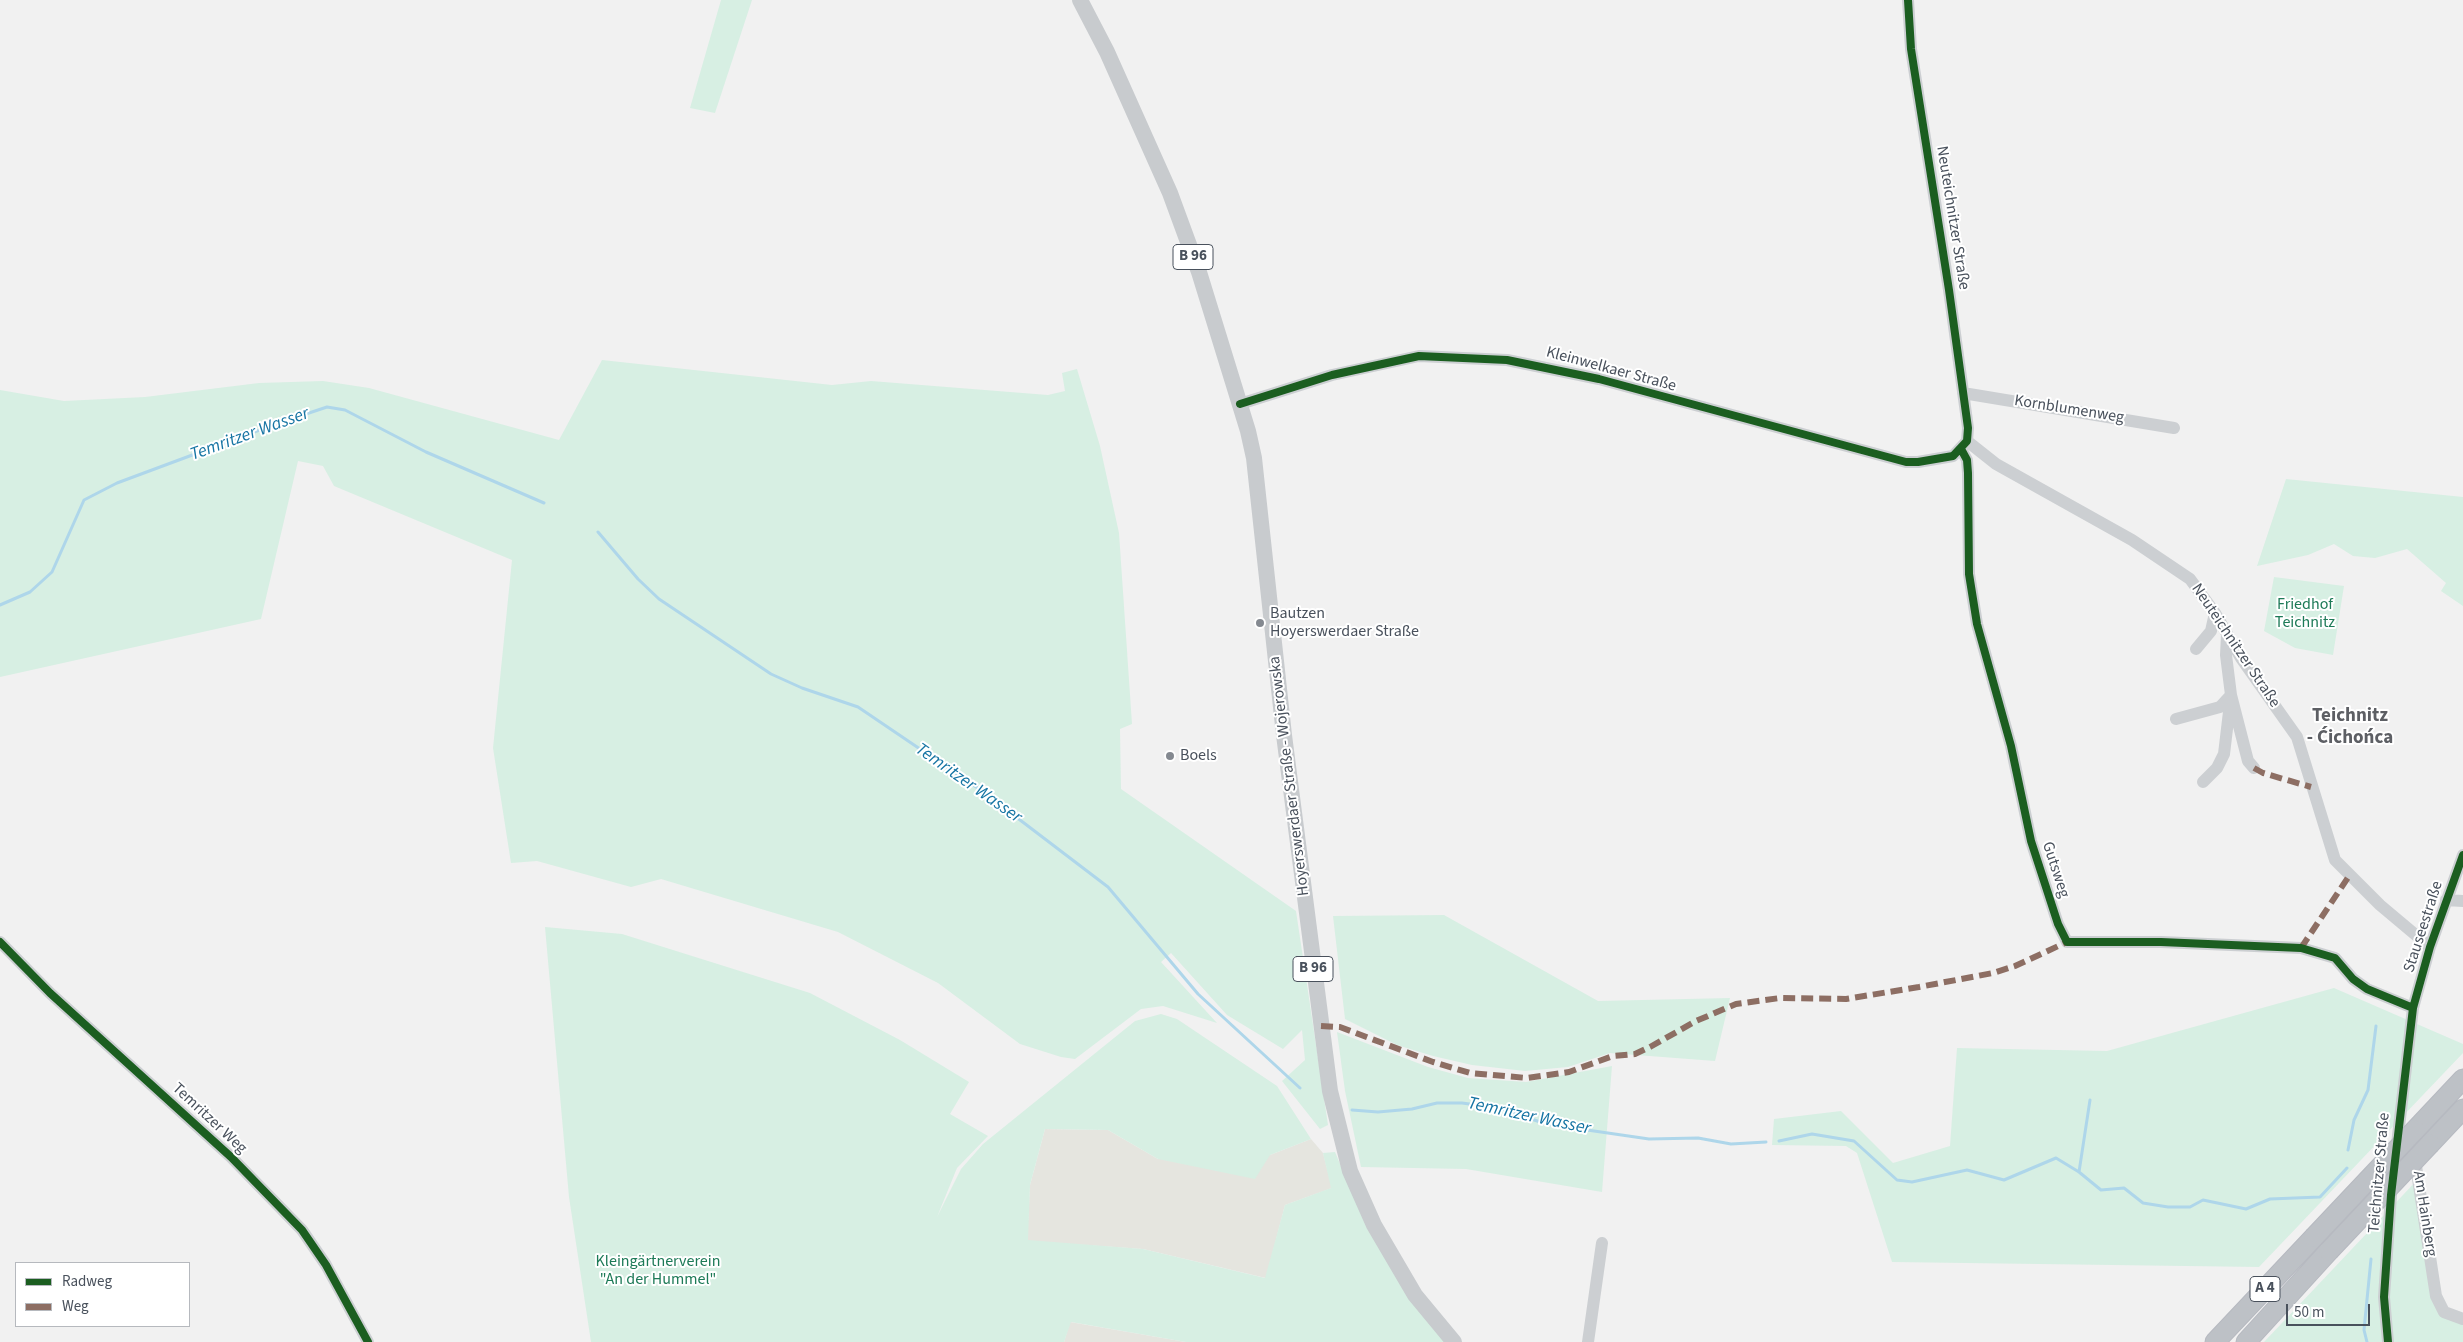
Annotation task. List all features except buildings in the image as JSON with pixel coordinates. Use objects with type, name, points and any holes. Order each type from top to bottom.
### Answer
[{"type":"highway","name":"A 4","points":[[2215,1342],[2463,1079]]},
{"type":"highway","name":"A 4","points":[[2246,1342],[2463,1109]]},
{"type":"main road","name":"Hoyerswerdaer Straße - Wojerowska","points":[[1080,0],[1108,52],[1170,194],[1199,272],[1240,404],[1254,458],[1284,735],[1330,1091],[1350,1171],[1367,1210],[1415,1295],[1454,1342]]},
{"type":"street","name":"Neuteichnitzer Straße","points":[[1908,0],[1911,49],[1968,428],[1964,445],[2132,540],[2190,579],[2215,613],[2241,658],[2297,737],[2335,860],[2380,905],[2430,947]]},
{"type":"street","name":"Kleinwelkaer Straße","points":[[1240,404],[1332,375],[1418,356],[1507,360],[1591,377],[1906,462],[1918,462],[1953,456],[1964,445]]},
{"type":"street","name":"Kornblumenweg","points":[[1963,393],[2174,428]]},
{"type":"street","name":"Gutsweg","points":[[1964,445],[1968,473],[1969,574],[1977,624],[2012,746],[2031,841],[2058,924],[2067,942],[2161,942],[2301,948],[2335,958],[2353,979],[2367,989],[2413,1008]]},
{"type":"street","points":[[2196,649],[2214,626],[2215,613]]},
{"type":"street","points":[[2227,635],[2226,654],[2231,695],[2248,761],[2254,768]]},
{"type":"street","points":[[2176,719],[2220,707],[2231,695]]},
{"type":"street","points":[[2203,782],[2216,768],[2224,754],[2231,695]]},
{"type":"street","points":[[2224,754],[2246,752]]},
{"type":"street","name":"Stauseestraße","points":[[2413,1008],[2430,947],[2463,855]]},
{"type":"street","name":"Stauseestraße","points":[[2446,900],[2463,900]]},
{"type":"street","name":"Temritzer Weg","points":[[0,942],[50,993],[232,1158],[302,1230],[326,1265],[368,1342]]},
{"type":"street","name":"Teichnitzer Straße","points":[[2388,1342],[2384,1297],[2402,1095],[2413,1008]]},
{"type":"street","name":"Am Hainberg","points":[[2402,1095],[2420,1177],[2436,1296],[2444,1312],[2463,1318]]},
{"type":"street","points":[[1588,1342],[1602,1243]]},
{"type":"shaded area","points":[[1045,1129],[1108,1130],[1158,1159],[1270,1155],[1311,1139],[1323,1153],[1332,1188],[1285,1205],[1266,1278],[1143,1249],[1027,1241],[1030,1185]]},
{"type":"shaded area","points":[[1070,1322],[1186,1342],[1064,1342]]},
{"type":"green space","points":[[721,0],[752,0],[715,113],[690,108]]},
{"type":"green space","points":[[602,360],[832,385],[871,381],[1048,395],[1065,391],[1062,373],[1077,369],[1100,446],[1119,533],[1132,724],[1120,729],[1121,789],[1296,911],[1328,1125],[1320,1129],[1282,1081],[1305,1060],[1302,1030],[1283,1049],[1227,1015],[1171,953],[1161,962],[1217,1023],[1163,1006],[1141,1009],[1075,1059],[1061,1057],[1020,1044],[938,983],[838,932],[661,879],[631,887],[537,861],[511,863],[493,748],[512,560],[334,486],[323,466],[298,461],[261,619],[0,677],[0,390],[64,401],[145,397],[259,383],[323,381],[369,388],[559,440]]},
{"type":"green space","points":[[2286,479],[2463,497],[2463,606],[2441,591],[2446,583],[2407,549],[2375,558],[2353,556],[2334,544],[2308,555],[2257,566]]},
{"type":"green space","name":"Friedhof Teichnitz","points":[[2274,577],[2344,586],[2333,655],[2295,648],[2264,631]]},
{"type":"green space","points":[[1444,915],[1598,1001],[1730,998],[1715,1061],[1610,1053],[1568,1067],[1525,1071],[1472,1065],[1397,1045],[1345,1019],[1333,916]]},
{"type":"green space","name":"Kleingärtnerverein \"An der Hummel\"","points":[[545,927],[622,934],[810,993],[900,1040],[969,1082],[950,1114],[988,1136],[957,1168],[937,1217],[961,1169],[983,1144],[1135,1021],[1161,1014],[1177,1019],[1277,1086],[1311,1139],[1270,1155],[1255,1179],[1158,1159],[1108,1130],[1045,1129],[1030,1185],[1028,1240],[1143,1249],[1265,1278],[1285,1205],[1331,1188],[1323,1153],[1335,1152],[1363,1218],[1446,1342],[1186,1342],[1071,1322],[1064,1342],[591,1342],[569,1197]]},
{"type":"green space","points":[[2334,988],[2463,1044],[2463,1053],[2259,1267],[1892,1262],[1857,1153],[1846,1146],[1772,1145],[1774,1119],[1841,1111],[1893,1163],[1950,1146],[1957,1048],[2107,1051]]},
{"type":"green space","points":[[1337,1032],[1428,1067],[1468,1078],[1526,1082],[1612,1066],[1602,1192],[1466,1169],[1361,1167],[1345,1091]]},
{"type":"green space","points":[[2420,1177],[2444,1312],[2463,1319],[2463,1342],[2264,1342]]},
{"type":"waterway","name":"Temritzer Wasser","points":[[0,605],[30,592],[52,572],[84,500],[117,483],[327,407],[345,410],[426,452],[544,503]]},
{"type":"waterway","name":"Temritzer Wasser","points":[[598,532],[638,579],[659,599],[771,674],[802,688],[858,707],[982,791],[1108,887],[1198,994],[1300,1088]]},
{"type":"waterway","points":[[2348,1150],[2354,1120],[2368,1090],[2376,1026]]},
{"type":"waterway","points":[[2079,1172],[2090,1100]]},
{"type":"waterway","name":"Temritzer Wasser","points":[[1352,1110],[1378,1112],[1412,1109],[1437,1103],[1462,1103],[1499,1108],[1546,1124],[1649,1139],[1698,1138],[1731,1144],[1766,1142]]},
{"type":"waterway","name":"Temritzer Wasser","points":[[1779,1141],[1812,1134],[1854,1141],[1897,1180],[1912,1182],[1967,1170],[2004,1180],[2056,1158],[2079,1172],[2101,1190],[2124,1188],[2143,1203],[2168,1207],[2190,1207],[2203,1200],[2246,1209],[2270,1199],[2320,1197],[2347,1168]]},
{"type":"waterway","name":"Temritzer Wasser","points":[[2367,1342],[2364,1330],[2371,1259]]},
{"type":"marked path","points":[[2254,768],[2263,773],[2311,787]]},
{"type":"marked path","points":[[2301,948],[2349,876]]},
{"type":"marked path","points":[[1321,1026],[1340,1027],[1433,1062],[1470,1073],[1527,1078],[1569,1072],[1613,1056],[1635,1054],[1696,1021],[1736,1004],[1780,998],[1846,999],[1919,987],[1993,973],[2015,966],[2067,942]]},
{"type":"cycle path","points":[[1240,404],[1332,375],[1419,356],[1507,360],[1599,379],[1906,462],[1918,462],[1953,456],[1967,441],[1968,428],[1949,290],[1911,49],[1908,0]]},
{"type":"cycle path","points":[[1961,449],[1967,460],[1969,574],[1977,624],[2011,746],[2031,841],[2058,924],[2067,942],[2161,942],[2301,948],[2335,958],[2353,979],[2367,989],[2413,1008]]},
{"type":"cycle path","points":[[2388,1342],[2384,1297],[2391,1195],[2413,1008],[2430,947],[2463,855]]},
{"type":"cycle path","points":[[0,942],[50,993],[231,1157],[302,1230],[326,1265],[368,1342]]},
{"type":"place","name":"Bautzen Hoyerswerdaer Straße","points":[[1260,623]]},
{"type":"place","name":"Boels","points":[[1170,756]]},
{"type":"district","name":"Teichnitz - Ćichońca","points":[[2350,728]]}]
